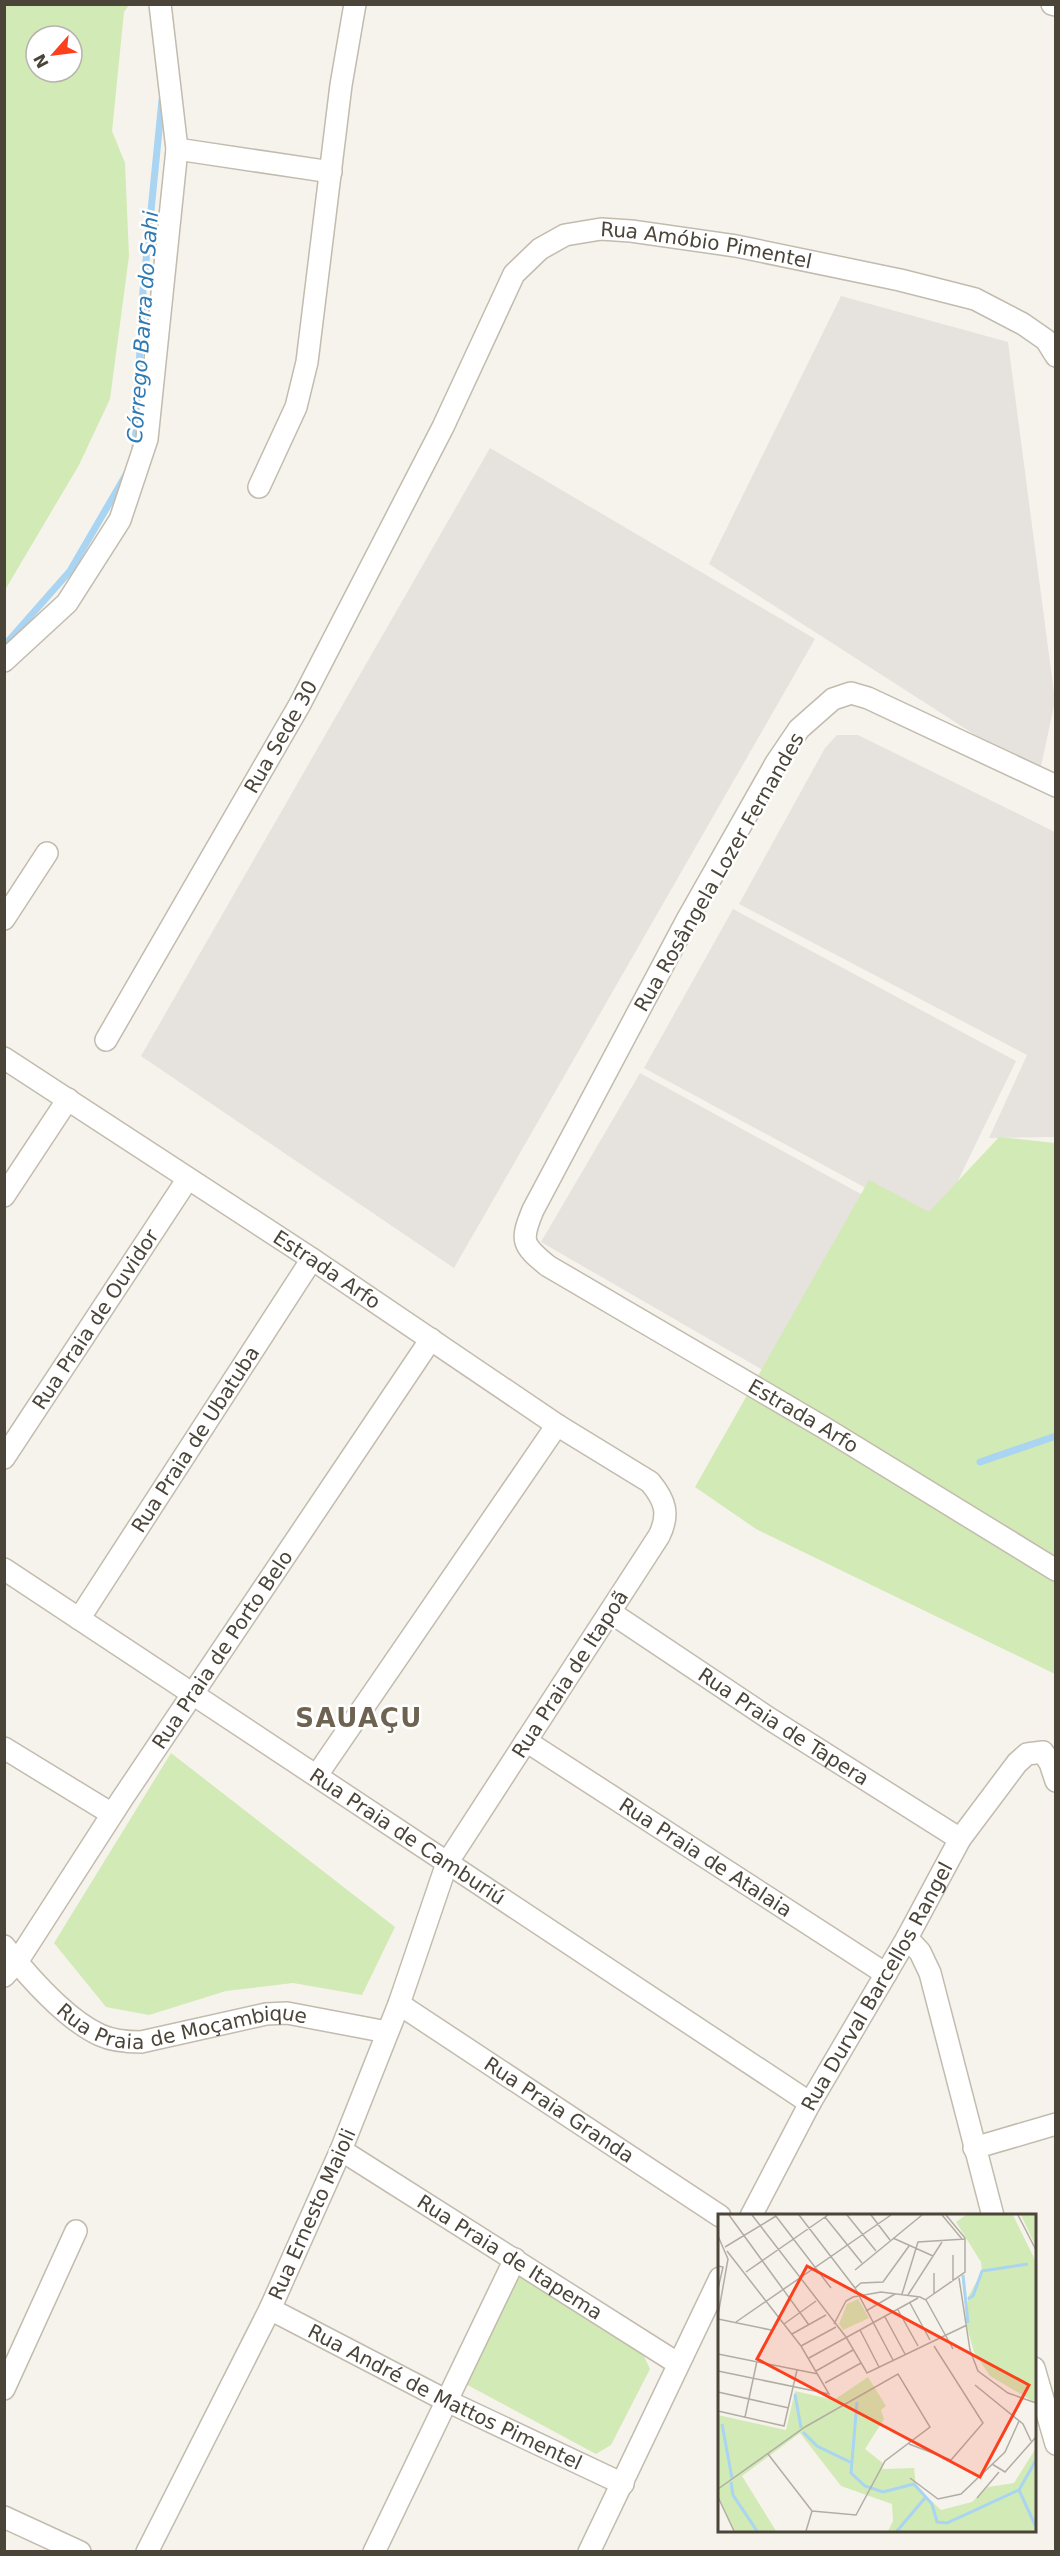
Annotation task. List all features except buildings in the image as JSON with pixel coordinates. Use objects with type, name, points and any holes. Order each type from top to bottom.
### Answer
[{"type":"street","points":[[4,661],[67,603],[120,520],[147,439],[177,149],[160,4]]},
{"type":"street","points":[[259,487],[296,407],[307,362],[340,85],[355,4]]},
{"type":"street","points":[[177,149],[331,172]]},
{"type":"street","name":"Rua Amóbio Pimentel","points":[[443,427],[514,274],[540,249],[565,235],[601,229],[736,246],[900,280],[975,299],[1023,324],[1046,340],[1056,357]]},
{"type":"street","name":"Rua Sede 30","points":[[106,1040],[300,704],[443,427]]},
{"type":"street","name":"Rua Rosângela Lozer Fernandes","points":[[548,1266],[528,1251],[525,1243],[525,1230],[533,1210],[687,920],[754,802],[799,729],[813,715],[833,699],[851,693],[868,698],[1056,786]]},
{"type":"street","points":[[4,919],[47,853]]},
{"type":"street","name":"Estrada Arfo","points":[[4,1058],[312,1259],[557,1425],[650,1482]]},
{"type":"street","points":[[4,1197],[68,1099]]},
{"type":"street","name":"Rua Praia de Ouvidor","points":[[4,1458],[188,1180]]},
{"type":"street","name":"Rua Praia de Ubatuba","points":[[80,1619],[312,1259]]},
{"type":"street","name":"Estrada Arfo","points":[[548,1266],[823,1427],[1056,1570]]},
{"type":"street","name":"Rua Praia de Porto Belo","points":[[9,1961],[194,1695],[431,1339]]},
{"type":"street","points":[[317,1775],[557,1425]]},
{"type":"street","name":"Rua Praia de Itapoã","points":[[447,1863],[610,1612],[666,1521],[664,1502],[650,1482]]},
{"type":"street","name":"Rua Praia de Camburiú","points":[[4,1569],[810,2103]]},
{"type":"street","name":"Rua Praia de Tapera","points":[[610,1612],[770,1719],[960,1839]]},
{"type":"street","name":"Rua Praia de Atalaia","points":[[526,1742],[886,1974]]},
{"type":"street","points":[[4,1748],[112,1814]]},
{"type":"street","name":"Rua Durval Barcellos Rangel","points":[[752,2214],[810,2103],[907,1938],[960,1839],[1017,1763],[1027,1754],[1043,1752],[1050,1763],[1056,1781]]},
{"type":"street","name":"Rua Ernesto Maioli","points":[[147,2552],[270,2309],[341,2150],[399,2004],[447,1863]]},
{"type":"street","points":[[907,1938],[920,1952],[930,1972],[992,2214]]},
{"type":"street","name":"Rua Praia de Moçambique","points":[[9,1961],[80,2024],[101,2036],[121,2042],[150,2040],[230,2020],[287,2013],[387,2032]]},
{"type":"street","name":"Rua Praia Granda","points":[[399,2004],[718,2215]]},
{"type":"street","points":[[974,2148],[1056,2124]]},
{"type":"street","name":"Rua Praia de Itapema","points":[[341,2150],[677,2363]]},
{"type":"street","points":[[4,2389],[76,2231]]},
{"type":"street","points":[[374,2552],[515,2259]]},
{"type":"street","points":[[589,2552],[623,2484],[677,2363],[718,2282]]},
{"type":"street","name":"Rua André de Mattos Pimentel","points":[[270,2309],[447,2401],[623,2484]]},
{"type":"street","points":[[1036,2372],[1056,2444]]},
{"type":"street","points":[[4,2517],[80,2552]]},
{"type":"shaded area","points":[[841,296],[1008,342],[1055,701],[1039,776],[709,564]]},
{"type":"shaded area","points":[[490,448],[815,639],[454,1268],[141,1056]]},
{"type":"shaded area","points":[[837,735],[858,735],[1055,832],[1055,1137],[989,1138],[1027,1055],[739,904],[825,748]]},
{"type":"shaded area","points":[[733,909],[1016,1061],[936,1226],[644,1068]]},
{"type":"shaded area","points":[[640,1073],[932,1233],[837,1413],[541,1242]]},
{"type":"green space","points":[[5,4],[129,5],[124,12],[112,131],[125,163],[129,256],[110,399],[79,465],[5,590]]},
{"type":"green space","points":[[999,1137],[1055,1143],[1055,1674],[756,1529],[695,1487],[869,1180],[929,1212]]},
{"type":"green space","points":[[171,1753],[395,1927],[362,1995],[293,1983],[226,1991],[149,2015],[106,2007],[54,1943]]},
{"type":"green space","points":[[516,2274],[642,2352],[650,2369],[611,2445],[596,2454],[460,2381]]},
{"type":"waterway","name":"Córrego Barra do Sahi","points":[[135,448],[143,291],[162,100]]},
{"type":"waterway","name":"Córrego Barra do Sahi","points":[[4,646],[70,571],[127,473]]},
{"type":"waterway","points":[[980,1462],[1056,1436]]},
{"type":"district","name":"SAUAÇU","points":[[359,1718]]}]
